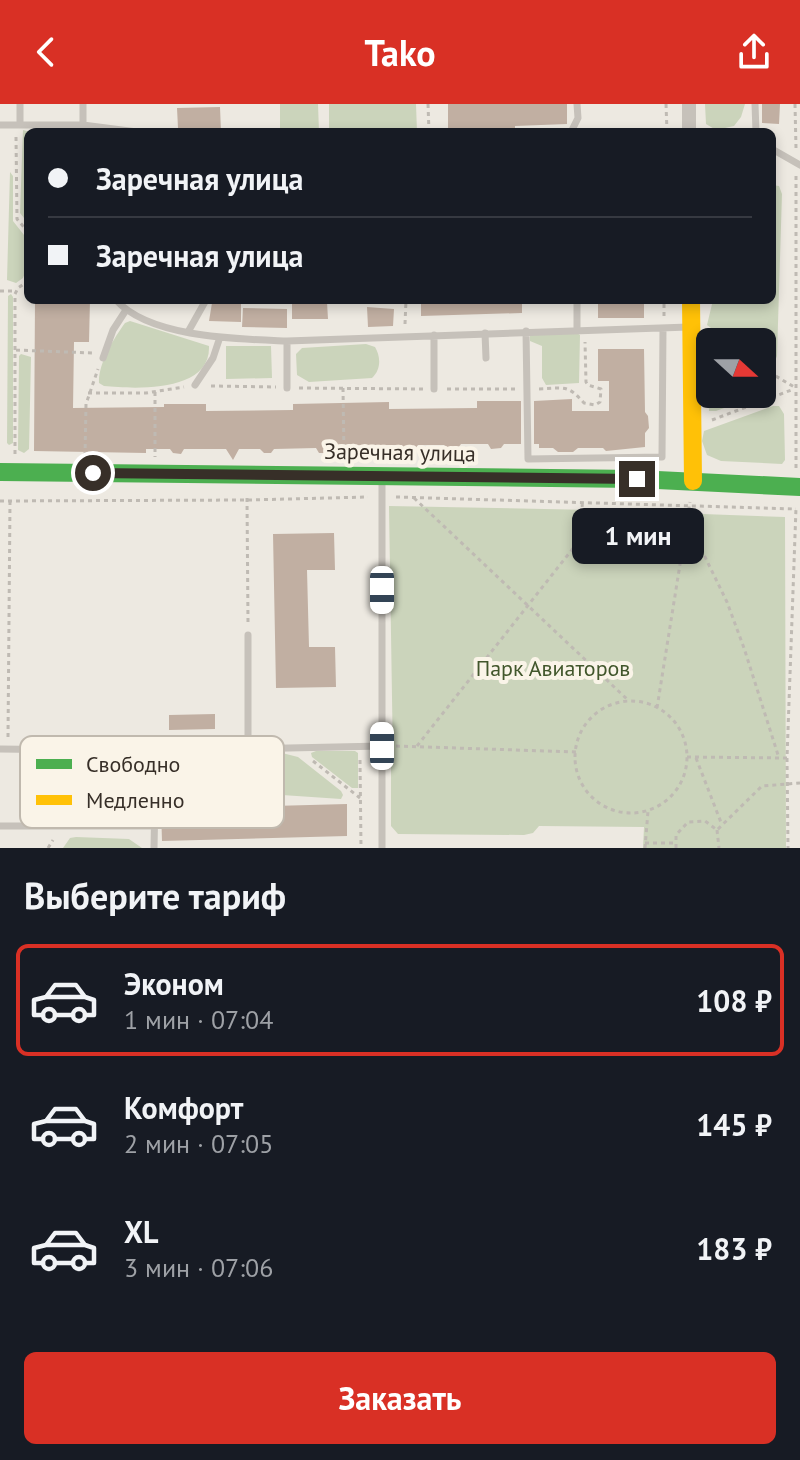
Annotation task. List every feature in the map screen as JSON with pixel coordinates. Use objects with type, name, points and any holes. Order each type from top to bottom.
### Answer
[{"type":"street","points":[[689,104],[689,128]]},
{"type":"street","points":[[691,304],[693,481]]},
{"type":"street","name":"Заречная улица","points":[[0,472],[581,478],[798,487]]},
{"type":"lane","points":[[18,126],[20,104]]},
{"type":"lane","points":[[83,104],[83,128]]},
{"type":"lane","points":[[573,128],[578,118],[577,104]]},
{"type":"lane","points":[[755,104],[756,128]]},
{"type":"lane","points":[[0,125],[61,128]]},
{"type":"lane","points":[[776,151],[798,164]]},
{"type":"lane","points":[[120,304],[133,316],[188,332],[287,341],[692,327]]},
{"type":"lane","points":[[188,332],[204,304]]},
{"type":"lane","points":[[578,304],[581,330]]},
{"type":"lane","points":[[103,358],[113,330],[126,310]]},
{"type":"lane","points":[[526,331],[528,459],[662,457],[663,328]]},
{"type":"lane","points":[[485,333],[486,358]]},
{"type":"lane","points":[[434,335],[434,389]]},
{"type":"lane","points":[[195,385],[205,374],[220,337]]},
{"type":"lane","points":[[287,341],[287,388]]},
{"type":"lane","points":[[382,476],[382,848]]},
{"type":"lane","points":[[248,635],[248,736]]},
{"type":"lane","points":[[284,748],[382,746]]},
{"type":"lane","points":[[153,828],[154,848]]},
{"type":"path","points":[[428,104],[429,128]]},
{"type":"path","points":[[666,104],[667,128]]},
{"type":"path","points":[[788,848],[787,758],[798,487],[798,164],[795,104]]},
{"type":"path","points":[[18,126],[17,219],[24,227]]},
{"type":"path","points":[[0,291],[17,291],[24,287]]},
{"type":"path","points":[[17,291],[15,457],[18,459]]},
{"type":"path","points":[[405,337],[406,304]]},
{"type":"path","points":[[88,393],[155,392],[195,385],[569,388],[584,403],[595,405],[600,402],[601,389],[586,382],[581,330]]},
{"type":"path","points":[[15,350],[87,352],[103,358],[88,393],[85,459]]},
{"type":"path","points":[[776,376],[796,388]]},
{"type":"path","points":[[343,388],[344,459]]},
{"type":"path","points":[[693,427],[796,388]]},
{"type":"path","points":[[155,392],[156,460]]},
{"type":"path","points":[[248,475],[248,635]]},
{"type":"path","points":[[417,746],[578,542],[583,530],[581,478]]},
{"type":"path","points":[[657,708],[693,481]]},
{"type":"path","points":[[0,501],[382,497],[796,509]]},
{"type":"path","points":[[414,498],[630,702]]},
{"type":"path","points":[[4,749],[10,501]]},
{"type":"path","points":[[687,520],[727,602],[779,758]]},
{"type":"path","points":[[630,702],[657,708],[669,716],[681,731],[687,757],[684,777],[663,804],[648,811],[631,813],[618,812],[594,799],[579,777],[576,752],[582,731],[595,715],[612,705],[630,702]]},
{"type":"path","points":[[360,746],[361,848]]},
{"type":"path","points":[[394,746],[576,752]]},
{"type":"path","points":[[295,748],[360,798]]},
{"type":"path","points":[[687,757],[787,758]]},
{"type":"path","points":[[695,758],[722,825]]},
{"type":"path","points":[[717,830],[762,786],[800,783]]},
{"type":"path","points":[[648,811],[645,846],[675,846],[681,827],[688,822],[705,821],[717,830],[719,848]]},
{"type":"green space","points":[[280,104],[318,104],[319,128],[280,128]]},
{"type":"green space","points":[[329,104],[416,104],[417,128],[329,128]]},
{"type":"green space","points":[[705,104],[745,104],[734,126],[713,128],[706,124]]},
{"type":"green space","points":[[23,130],[24,218],[20,213]]},
{"type":"green space","points":[[10,172],[13,176],[13,221],[24,235],[24,276],[16,283],[7,280]]},
{"type":"green space","points":[[776,186],[779,186],[782,194],[776,359],[776,328],[712,328],[707,325],[712,304],[776,304]]},
{"type":"green space","points":[[11,294],[13,443],[9,445],[8,296]]},
{"type":"green space","points":[[130,321],[209,346],[206,361],[198,372],[169,385],[134,388],[104,386],[99,383],[99,376],[104,360],[125,323]]},
{"type":"green space","points":[[530,335],[580,335],[579,383],[546,385],[542,378],[542,346],[530,341]]},
{"type":"green space","points":[[366,344],[375,347],[378,355],[378,367],[372,378],[309,382],[297,375],[296,354],[302,348]]},
{"type":"green space","points":[[226,346],[271,346],[272,378],[226,379]]},
{"type":"green space","points":[[21,354],[31,357],[29,449],[24,453],[18,450]]},
{"type":"green space","points":[[779,406],[784,414],[785,460],[782,464],[721,461],[707,455],[702,441],[704,431]]},
{"type":"green space","name":"Парк Авиаторов","points":[[389,506],[785,517],[786,848],[643,848],[644,827],[539,826],[533,833],[524,835],[398,834],[391,826],[393,761]]},
{"type":"green space","points":[[311,753],[358,753],[358,788],[352,788],[312,757]]},
{"type":"green space","points":[[284,754],[298,757],[341,791],[341,799],[284,795]]},
{"type":"green space","points":[[70,838],[129,839],[142,848],[63,848]]},
{"type":"building","points":[[448,104],[567,104],[567,124],[448,128]]},
{"type":"building","points":[[762,104],[780,104],[779,124],[762,123]]},
{"type":"building","points":[[220,107],[221,128],[178,128],[177,108]]},
{"type":"building","points":[[35,304],[90,304],[89,342],[74,342],[73,408],[206,404],[206,411],[293,410],[293,404],[389,402],[389,409],[477,408],[477,401],[521,401],[521,444],[504,444],[501,448],[491,449],[488,444],[461,444],[458,448],[418,445],[415,449],[404,449],[402,445],[377,445],[374,449],[364,449],[361,445],[334,446],[327,453],[319,453],[316,448],[274,449],[271,453],[260,449],[239,449],[233,460],[226,449],[184,449],[181,454],[173,453],[170,449],[146,449],[146,453],[34,451]]},
{"type":"building","points":[[212,304],[241,304],[241,322],[209,321]]},
{"type":"building","points":[[292,304],[327,304],[328,319],[292,319]]},
{"type":"building","points":[[421,304],[522,304],[522,313],[421,316]]},
{"type":"building","points":[[598,304],[644,304],[644,318],[598,318]]},
{"type":"building","points":[[367,307],[394,309],[393,326],[368,327]]},
{"type":"building","points":[[243,308],[287,309],[287,328],[242,327]]},
{"type":"building","points":[[598,349],[644,349],[645,412],[649,428],[645,433],[645,447],[606,451],[603,448],[578,448],[573,452],[539,448],[539,444],[534,444],[534,401],[572,399],[572,411],[609,411],[609,381],[598,381]]},
{"type":"building","points":[[334,533],[335,570],[307,570],[309,647],[335,647],[336,687],[276,688],[273,534]]},
{"type":"building","points":[[215,714],[215,729],[169,730],[169,715]]},
{"type":"building","points":[[347,804],[347,836],[162,841],[162,828],[284,828],[284,806]]},
{"type":"traffic: fast","points":[[0,472],[637,479],[800,487]]},
{"type":"traffic: slow","points":[[691,304],[693,481]]},
{"type":"route","points":[[93,473],[637,479]]}]
